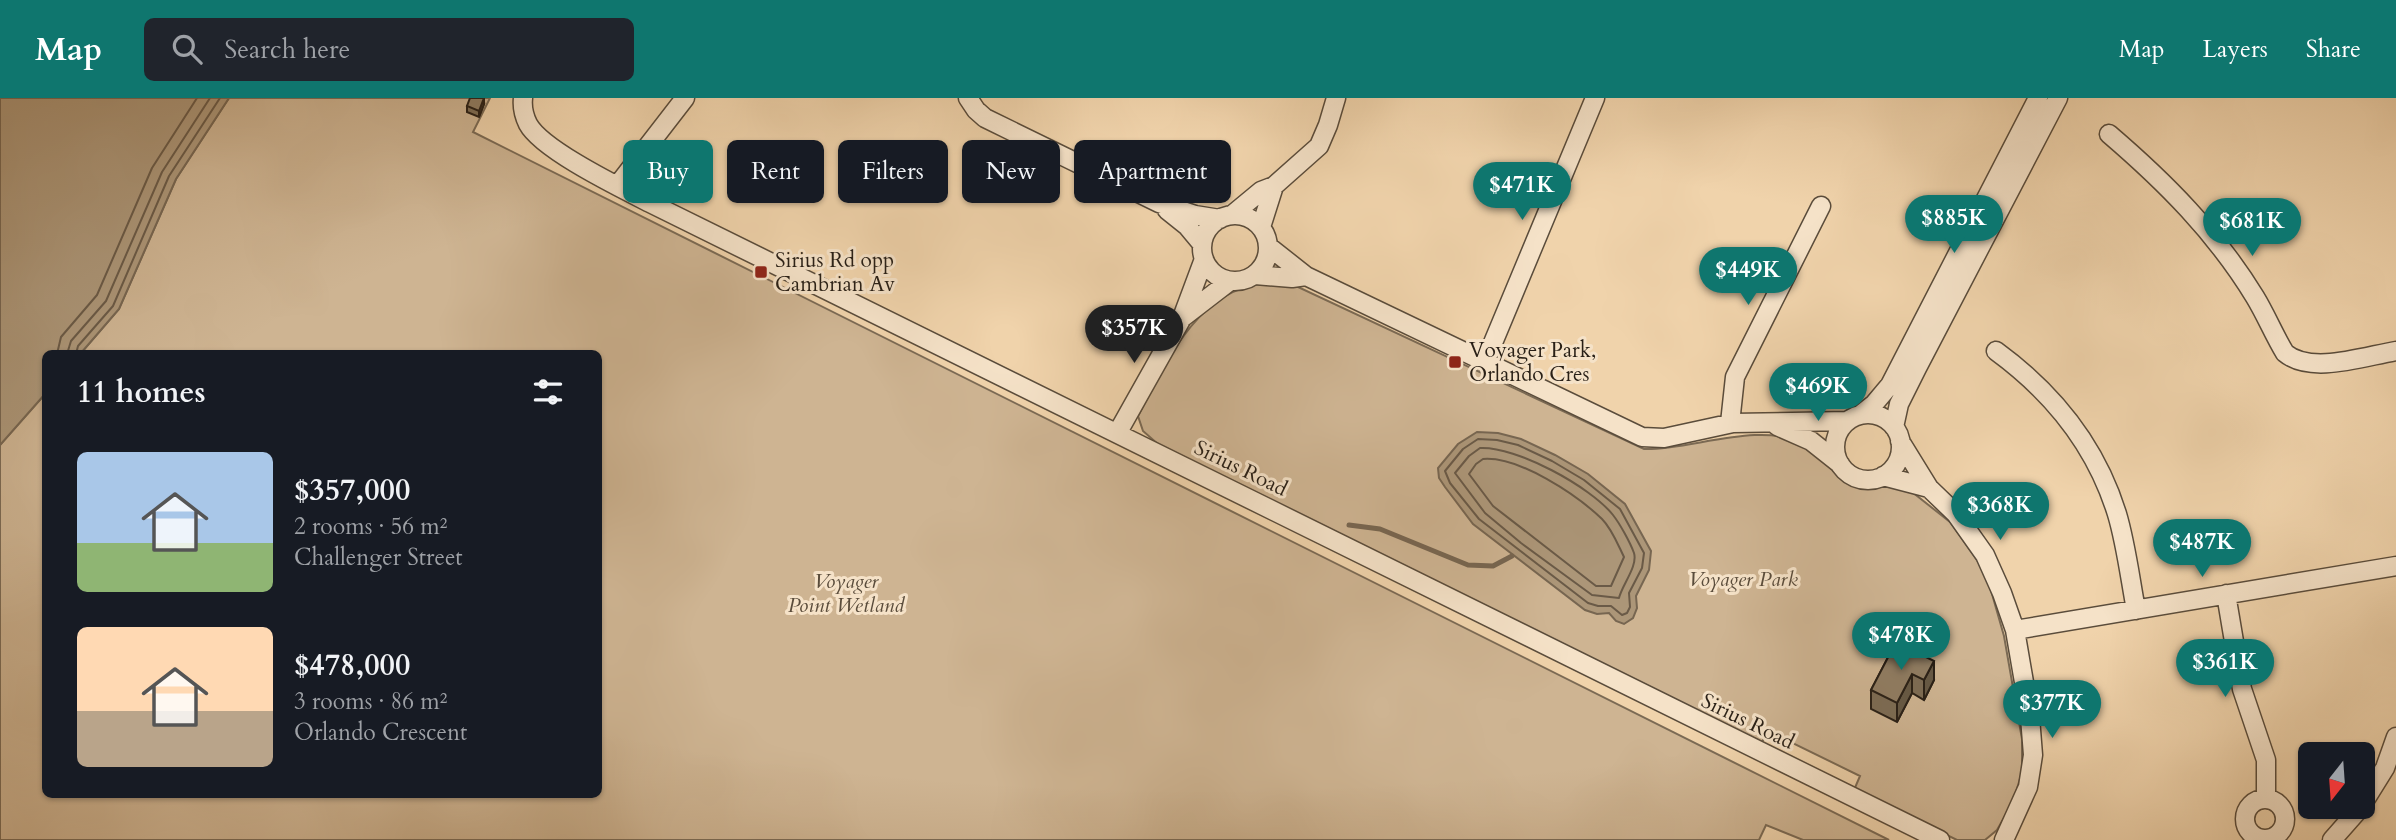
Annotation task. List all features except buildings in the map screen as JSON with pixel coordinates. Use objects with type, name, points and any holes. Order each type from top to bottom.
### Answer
[{"type":"street","name":"Sirius Road","points":[[523,98],[524,115],[528,125],[547,145],[617,186],[1940,840]]},
{"type":"street","points":[[617,186],[685,98]]},
{"type":"street","points":[[968,98],[985,118],[1074,161]]},
{"type":"street","points":[[1118,432],[1182,318],[1209,228],[1261,191],[1275,186],[1319,146],[1336,98]]},
{"type":"street","points":[[1485,362],[1595,98]]},
{"type":"street","points":[[1840,464],[1835,450],[1841,428],[1874,404],[1890,385],[2038,98]]},
{"type":"street","points":[[1771,423],[1811,441],[1846,472],[1859,479],[1883,476],[1897,462],[1900,452],[1897,434],[1899,404],[2058,98]]},
{"type":"street","points":[[2109,134],[2167,185],[2210,233],[2248,286],[2285,353],[2293,360],[2312,365],[2396,351]]},
{"type":"street","points":[[1261,228],[1275,186]]},
{"type":"street","points":[[1159,203],[1195,215],[1248,218],[1261,228],[1268,246],[1266,261],[1255,275],[1245,280],[1230,281],[1216,275],[1187,226],[1159,203]]},
{"type":"street","points":[[1730,423],[1735,377],[1821,206]]},
{"type":"street","points":[[1268,246],[1306,276],[1642,438],[1664,438],[1730,423],[1878,416],[1897,434],[1929,488],[1956,514],[1985,555],[2003,593],[2015,630],[2033,755],[2028,787],[2004,840]]},
{"type":"street","points":[[1255,275],[1292,278],[1306,276]]},
{"type":"street","points":[[1182,318],[1230,281]]},
{"type":"street","points":[[1996,351],[2041,388],[2070,423],[2093,458],[2118,515],[2136,610]]},
{"type":"street","points":[[1883,476],[1929,488]]},
{"type":"street","points":[[2015,630],[2396,566]]},
{"type":"street","points":[[2226,594],[2242,689],[2266,760],[2266,799]]},
{"type":"street","points":[[2375,785],[2385,768],[2396,737]]},
{"type":"street","points":[[2332,840],[2351,819]]},
{"type":"green space","name":"Voyager Point Wetland","points":[[229,98],[490,98],[473,132],[1889,840],[1803,840],[1766,825],[1759,840],[0,840],[0,445],[42,397],[42,798],[602,798],[602,350],[84,350],[119,309],[176,179]]},
{"type":"green space","name":"Voyager Park","points":[[1260,284],[1296,286],[1644,449],[1745,436],[1783,437],[1806,447],[1842,478],[1858,487],[1894,484],[1907,488],[1950,522],[1986,573],[2004,636],[2022,739],[2022,772],[2013,802],[1997,830],[1985,840],[1957,840],[1854,790],[1860,776],[1768,731],[1761,744],[1159,445],[1143,431],[1138,416],[1172,354],[1200,316],[1218,301],[1237,290]]},
{"type":"water","points":[[0,98],[229,98],[176,179],[119,309],[84,350],[42,350],[42,397],[0,445]]},
{"type":"water","points":[[1477,432],[1498,433],[1521,439],[1555,455],[1588,474],[1625,504],[1651,551],[1649,570],[1636,596],[1637,608],[1633,618],[1624,624],[1616,621],[1609,613],[1597,614],[1585,610],[1473,524],[1439,478],[1438,468],[1458,444]]},
{"type":"waterway","points":[[1349,525],[1380,529],[1468,565],[1493,566],[1512,556]]},
{"type":"place","name":"Sirius Rd opp Cambrian Av","points":[[761,272]]},
{"type":"place","name":"Voyager Park, Orlando Cres","points":[[1455,362]]}]
